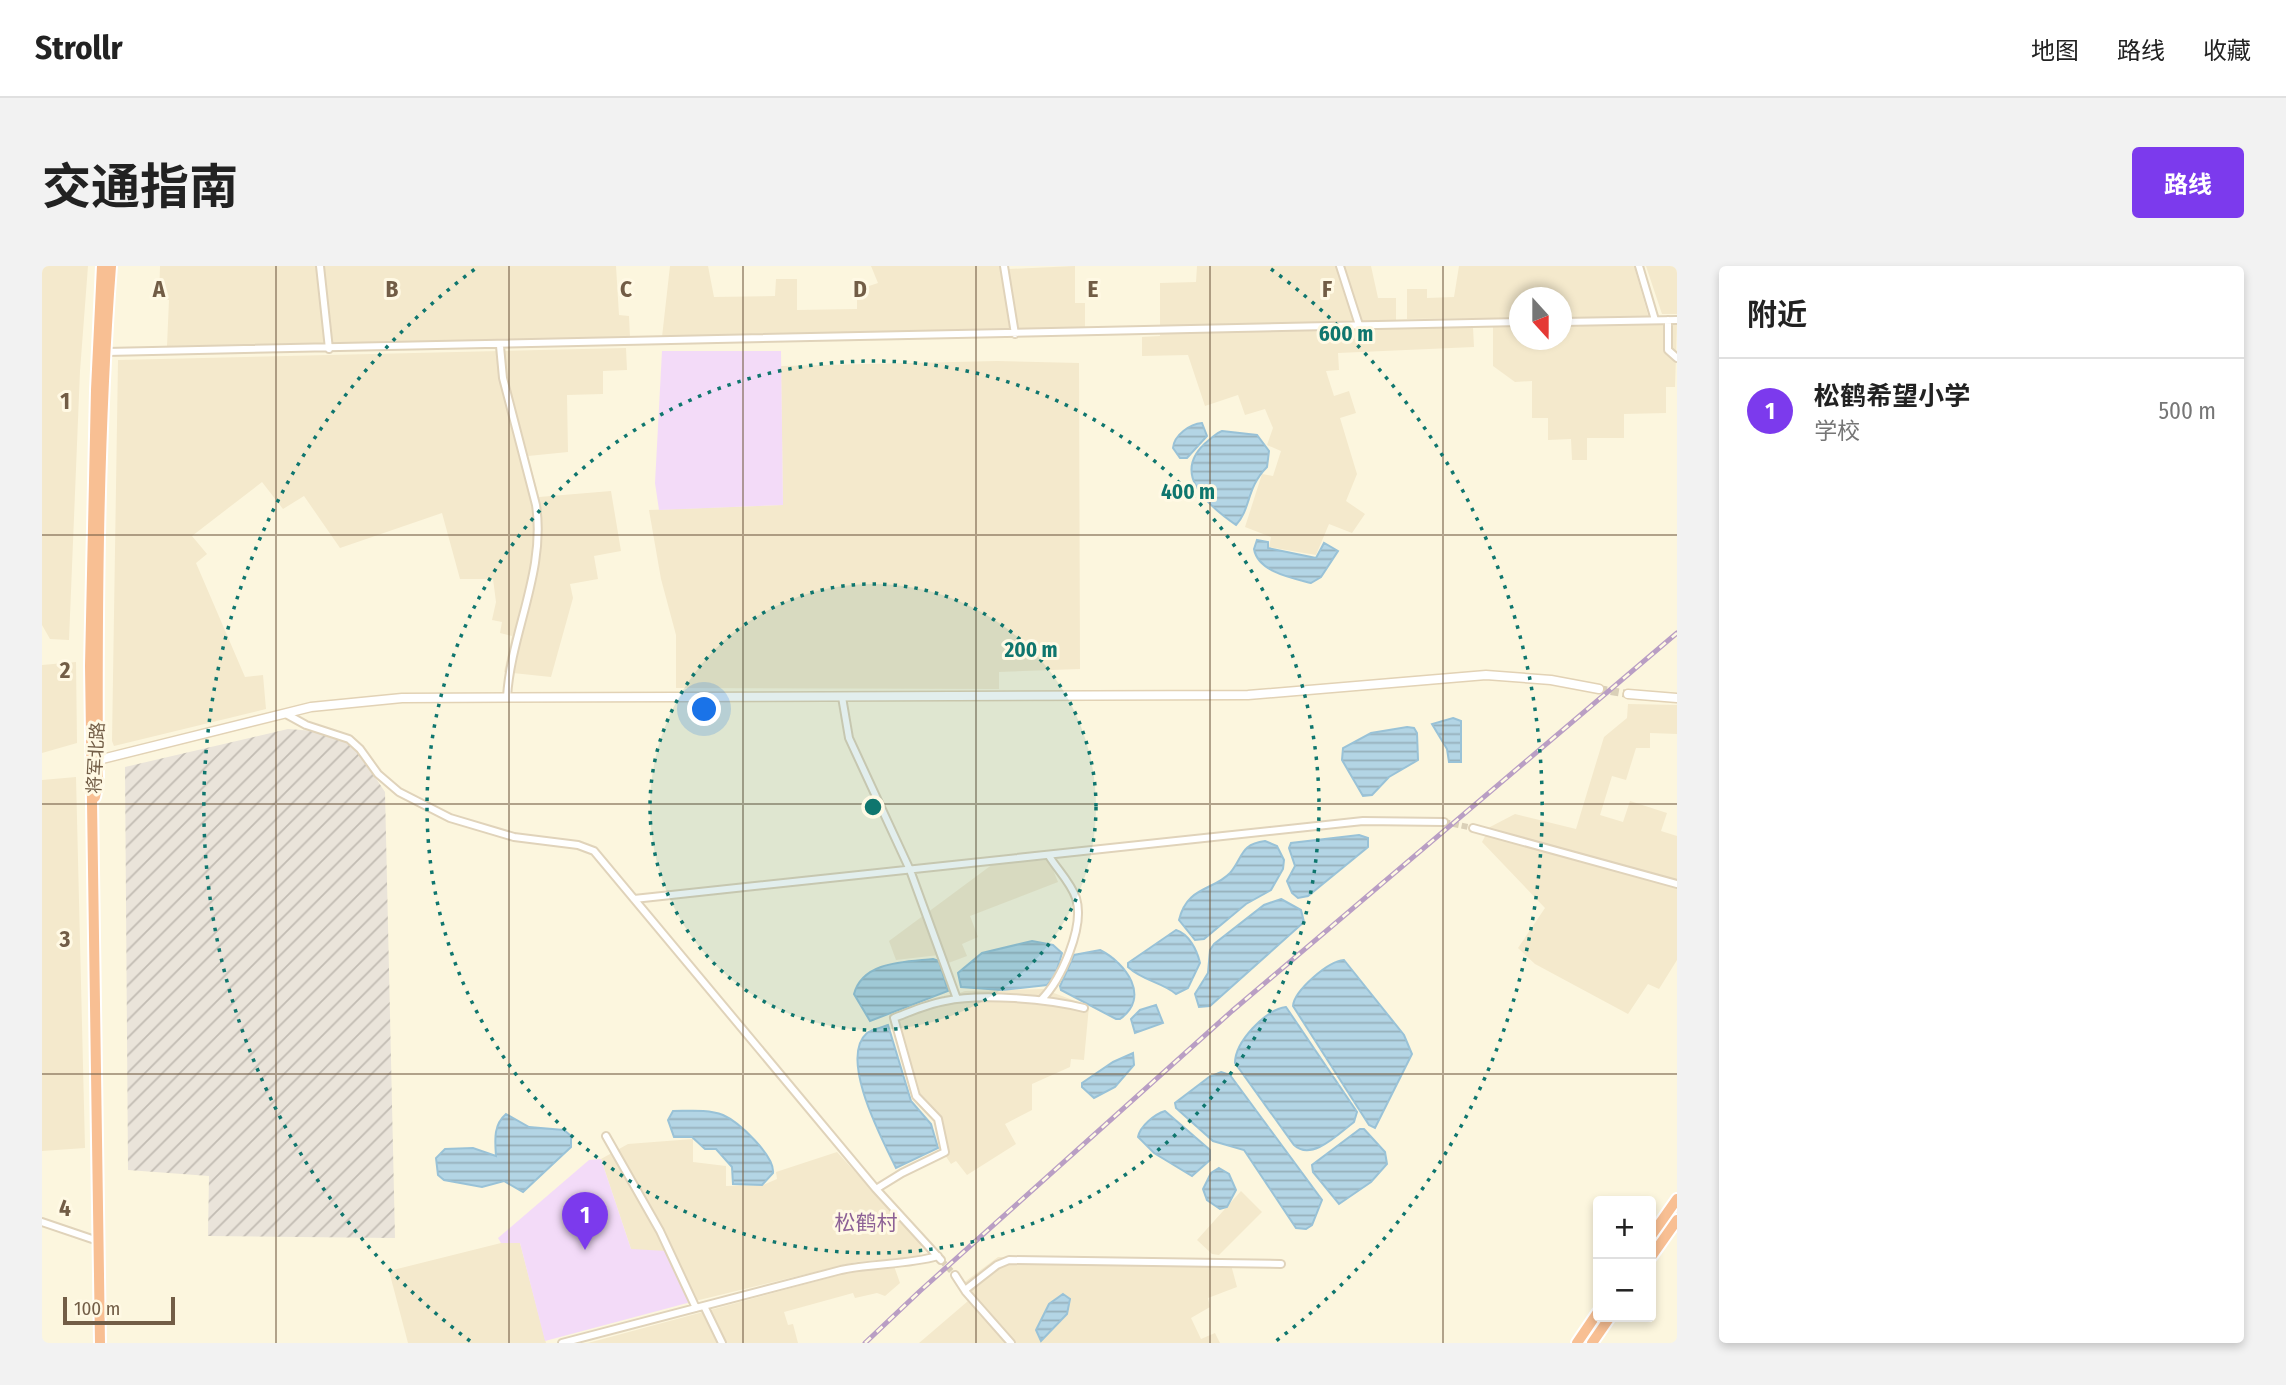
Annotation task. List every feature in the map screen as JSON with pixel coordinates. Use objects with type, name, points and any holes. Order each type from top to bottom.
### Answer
[{"type":"highway","name":"将军北路","points":[[94,803],[90,782],[90,583],[102,266]]},
{"type":"highway","name":"将军北路","points":[[94,803],[98,760],[99,583],[111,266]]},
{"type":"highway","points":[[94,803],[100,1343]]},
{"type":"highway","points":[[1656,1229],[1677,1199]]},
{"type":"highway","points":[[1656,1250],[1677,1220]]},
{"type":"highway","points":[[1577,1343],[1593,1319]]},
{"type":"highway","points":[[1592,1343],[1606,1322]]},
{"type":"main road","points":[[98,760],[325,705],[382,699],[1248,695],[1486,675],[1537,678],[1599,689]]},
{"type":"main road","points":[[1628,694],[1677,698]]},
{"type":"street","points":[[320,266],[328,349]]},
{"type":"street","points":[[1004,266],[1015,334]]},
{"type":"street","points":[[1340,266],[1359,325]]},
{"type":"street","points":[[1639,266],[1655,320]]},
{"type":"street","points":[[1668,320],[1668,350],[1677,358]]},
{"type":"street","points":[[1572,322],[1677,320]]},
{"type":"street","points":[[106,352],[500,346],[1509,322]]},
{"type":"street","points":[[500,346],[503,378],[538,525],[535,563],[512,653],[508,697]]},
{"type":"street","points":[[842,697],[849,738],[910,870],[957,999]]},
{"type":"street","points":[[286,714],[306,725],[349,739],[378,774],[399,792],[450,818],[514,837],[589,848],[876,1189],[939,1258],[917,1262],[877,1262],[841,1270],[562,1343]]},
{"type":"street","points":[[634,899],[1363,821],[1444,822]]},
{"type":"street","points":[[1473,828],[1677,884]]},
{"type":"street","points":[[1041,1000],[1057,983],[1070,947],[1077,906],[1073,891],[1049,856]]},
{"type":"street","points":[[876,1189],[945,1152],[938,1119],[916,1096],[894,1018],[957,999],[1041,1000],[1084,1009]]},
{"type":"street","points":[[606,1136],[660,1231],[696,1308]]},
{"type":"street","points":[[42,1222],[98,1241]]},
{"type":"street","points":[[965,1290],[997,1265],[1009,1261],[1281,1264]]},
{"type":"street","points":[[956,1275],[965,1290],[1011,1343]]},
{"type":"street","points":[[704,1306],[722,1343]]},
{"type":"shaded area","points":[[42,266],[88,266],[80,371],[69,640],[50,639],[42,625]]},
{"type":"shaded area","points":[[160,266],[616,266],[619,315],[629,316],[630,337],[167,346],[169,300],[159,299]]},
{"type":"shaded area","points":[[670,266],[708,266],[714,297],[775,296],[776,279],[797,279],[797,310],[857,309],[857,290],[878,283],[871,266],[1008,266],[1009,269],[1075,266],[1075,303],[1085,303],[1085,329],[662,337]]},
{"type":"shaded area","points":[[1197,266],[1371,266],[1378,298],[1396,298],[1396,327],[1473,327],[1474,347],[1338,353],[1339,370],[1326,371],[1334,396],[1349,391],[1356,413],[1340,418],[1357,474],[1346,501],[1365,514],[1352,533],[1329,524],[1316,555],[1269,547],[1271,537],[1245,527],[1262,474],[1273,476],[1281,451],[1267,445],[1273,428],[1265,409],[1245,415],[1238,395],[1205,406],[1188,355],[1142,356],[1142,337],[1160,336],[1160,283],[1196,282]]},
{"type":"shaded area","points":[[1459,266],[1634,266],[1650,322],[1677,323],[1675,387],[1666,387],[1666,413],[1624,414],[1624,438],[1587,438],[1587,460],[1572,460],[1571,439],[1548,440],[1548,418],[1532,418],[1532,381],[1515,382],[1493,366],[1493,318],[1407,319],[1407,289],[1427,289],[1427,298],[1454,297]]},
{"type":"shaded area","points":[[1646,266],[1677,266],[1677,314],[1662,314]]},
{"type":"shaded area","points":[[626,348],[627,370],[603,371],[603,394],[567,395],[568,452],[528,456],[539,497],[611,491],[621,551],[594,556],[598,579],[570,584],[573,598],[551,677],[504,672],[512,636],[500,633],[502,622],[492,620],[496,602],[493,579],[460,579],[442,513],[340,548],[304,496],[283,509],[262,482],[192,536],[207,554],[196,563],[245,677],[263,675],[266,709],[114,746],[118,360]]},
{"type":"shaded area","points":[[662,351],[781,351],[783,505],[659,510],[655,483]]},
{"type":"shaded area","points":[[997,361],[1079,363],[1080,669],[999,672],[999,689],[676,688],[676,635],[661,579],[649,510],[783,505],[781,366]]},
{"type":"shaded area","points":[[76,662],[77,743],[42,753],[42,665]]},
{"type":"shaded area","points":[[1628,704],[1677,705],[1677,734],[1650,733],[1650,748],[1636,748],[1626,780],[1612,776],[1600,815],[1623,822],[1630,801],[1667,813],[1661,831],[1677,836],[1677,960],[1659,989],[1648,984],[1628,1014],[1535,964],[1518,948],[1545,908],[1482,842],[1490,827],[1515,814],[1576,829],[1604,737],[1627,718]]},
{"type":"shaded area","points":[[288,729],[314,731],[346,741],[359,753],[385,792],[395,1238],[208,1236],[209,1176],[128,1170],[125,767]]},
{"type":"shaded area","points":[[76,777],[85,1148],[42,1151],[42,780]]},
{"type":"shaded area","points":[[1049,860],[1058,882],[970,916],[978,937],[962,944],[967,956],[943,965],[939,955],[896,960],[889,941],[993,864]]},
{"type":"shaded area","points":[[1043,989],[1089,1006],[1084,1060],[1071,1059],[1070,1067],[1032,1084],[1032,1110],[1005,1124],[1016,1144],[967,1175],[956,1161],[951,1164],[941,1149],[938,1122],[915,1101],[891,1017],[965,991]]},
{"type":"shaded area","points":[[693,1139],[693,1162],[726,1166],[726,1186],[763,1185],[777,1179],[776,1172],[837,1152],[921,1244],[920,1257],[856,1262],[691,1302],[631,1249],[601,1159],[628,1144]]},
{"type":"shaded area","points":[[601,1159],[631,1249],[667,1251],[691,1302],[545,1341],[520,1243],[501,1243],[498,1238],[589,1160]]},
{"type":"shaded area","points":[[1241,1191],[1262,1212],[1219,1255],[1212,1254],[1197,1240]]},
{"type":"shaded area","points":[[501,1243],[520,1243],[546,1343],[408,1343],[389,1271]]},
{"type":"shaded area","points":[[998,1257],[1230,1261],[1237,1287],[1208,1298],[1210,1307],[1191,1318],[1201,1339],[1215,1333],[1220,1343],[919,1343],[968,1301],[958,1287]]},
{"type":"shaded area","points":[[877,1265],[894,1266],[900,1283],[885,1296],[877,1293],[855,1298],[853,1293],[784,1312],[788,1325],[793,1324],[798,1343],[588,1343]]},
{"type":"water","points":[[1202,423],[1207,436],[1187,458],[1180,458],[1173,448],[1176,439],[1188,428]]},
{"type":"water","points":[[1222,431],[1257,435],[1269,451],[1267,467],[1255,483],[1236,525],[1204,497],[1196,487],[1192,475],[1192,464],[1197,452]]},
{"type":"water","points":[[1257,540],[1268,542],[1268,548],[1316,558],[1324,543],[1338,551],[1321,577],[1311,583],[1269,569],[1257,557],[1254,549]]},
{"type":"water","points":[[1453,718],[1461,721],[1461,762],[1449,762],[1447,749],[1432,724]]},
{"type":"water","points":[[1414,728],[1417,733],[1418,760],[1389,777],[1372,795],[1363,796],[1342,760],[1343,748],[1371,733]]},
{"type":"water","points":[[1359,835],[1368,838],[1368,847],[1308,896],[1298,898],[1292,893],[1287,881],[1295,866],[1289,848],[1291,843]]},
{"type":"water","points":[[1265,841],[1277,846],[1284,860],[1283,869],[1271,890],[1246,904],[1204,939],[1195,940],[1179,920],[1188,901],[1230,873],[1246,848]]},
{"type":"water","points":[[1281,899],[1301,910],[1304,922],[1210,1006],[1199,1007],[1195,994],[1208,973],[1210,950],[1214,944],[1264,905]]},
{"type":"water","points":[[1176,930],[1192,943],[1200,963],[1188,988],[1176,994],[1134,972],[1128,967],[1128,963]]},
{"type":"water","points":[[1032,941],[1053,945],[1062,953],[1055,976],[1047,985],[1002,990],[961,987],[958,973],[982,953]]},
{"type":"water","points":[[1100,950],[1126,972],[1134,991],[1134,1001],[1120,1019],[1061,990],[1060,986],[1074,955]]},
{"type":"water","points":[[933,959],[939,961],[948,991],[870,1021],[854,994],[866,975],[886,965]]},
{"type":"water","points":[[1344,960],[1404,1035],[1412,1054],[1375,1128],[1369,1125],[1293,1006],[1305,985],[1329,965]]},
{"type":"water","points":[[1156,1005],[1163,1023],[1135,1033],[1131,1019],[1140,1010]]},
{"type":"water","points":[[1286,1007],[1357,1112],[1354,1122],[1341,1133],[1325,1144],[1309,1150],[1294,1145],[1235,1063],[1240,1046],[1253,1028],[1269,1014]]},
{"type":"water","points":[[888,1025],[911,1101],[931,1124],[938,1148],[896,1168],[873,1120],[857,1061],[859,1045],[867,1033]]},
{"type":"water","points":[[1133,1053],[1134,1065],[1115,1087],[1094,1098],[1082,1087],[1082,1083],[1113,1062]]},
{"type":"water","points":[[1221,1072],[1230,1075],[1322,1200],[1312,1225],[1306,1229],[1296,1228],[1244,1150],[1213,1141],[1176,1108],[1175,1103],[1209,1077]]},
{"type":"water","points":[[673,1111],[711,1112],[730,1119],[762,1149],[773,1173],[762,1185],[733,1184],[732,1167],[716,1149],[705,1149],[692,1137],[674,1137],[668,1120]]},
{"type":"water","points":[[1165,1111],[1210,1150],[1210,1160],[1192,1176],[1154,1153],[1138,1137],[1148,1121]]},
{"type":"water","points":[[506,1114],[529,1127],[564,1130],[571,1136],[571,1147],[523,1192],[504,1181],[482,1187],[444,1180],[438,1175],[436,1158],[445,1149],[473,1148],[496,1156],[497,1128]]},
{"type":"water","points":[[1360,1129],[1364,1129],[1385,1152],[1387,1164],[1371,1182],[1339,1204],[1313,1172],[1312,1165]]},
{"type":"water","points":[[1219,1168],[1229,1174],[1236,1190],[1227,1207],[1220,1209],[1207,1200],[1203,1189],[1211,1173]]},
{"type":"water","points":[[1063,1294],[1070,1299],[1067,1314],[1041,1341],[1036,1330],[1049,1304]]},
{"type":"tunnel","points":[[1599,689],[1628,694]]},
{"type":"tunnel","points":[[1444,822],[1473,828]]},
{"type":"tunnel","points":[[941,1260],[955,1275]]},
{"type":"railway","points":[[865,1343],[1232,1011],[1677,633]]},
{"type":"place","name":"松鹤希望小学","points":[[585,1250]]},
{"type":"district","name":"松鹤村","points":[[866,1223]]}]
